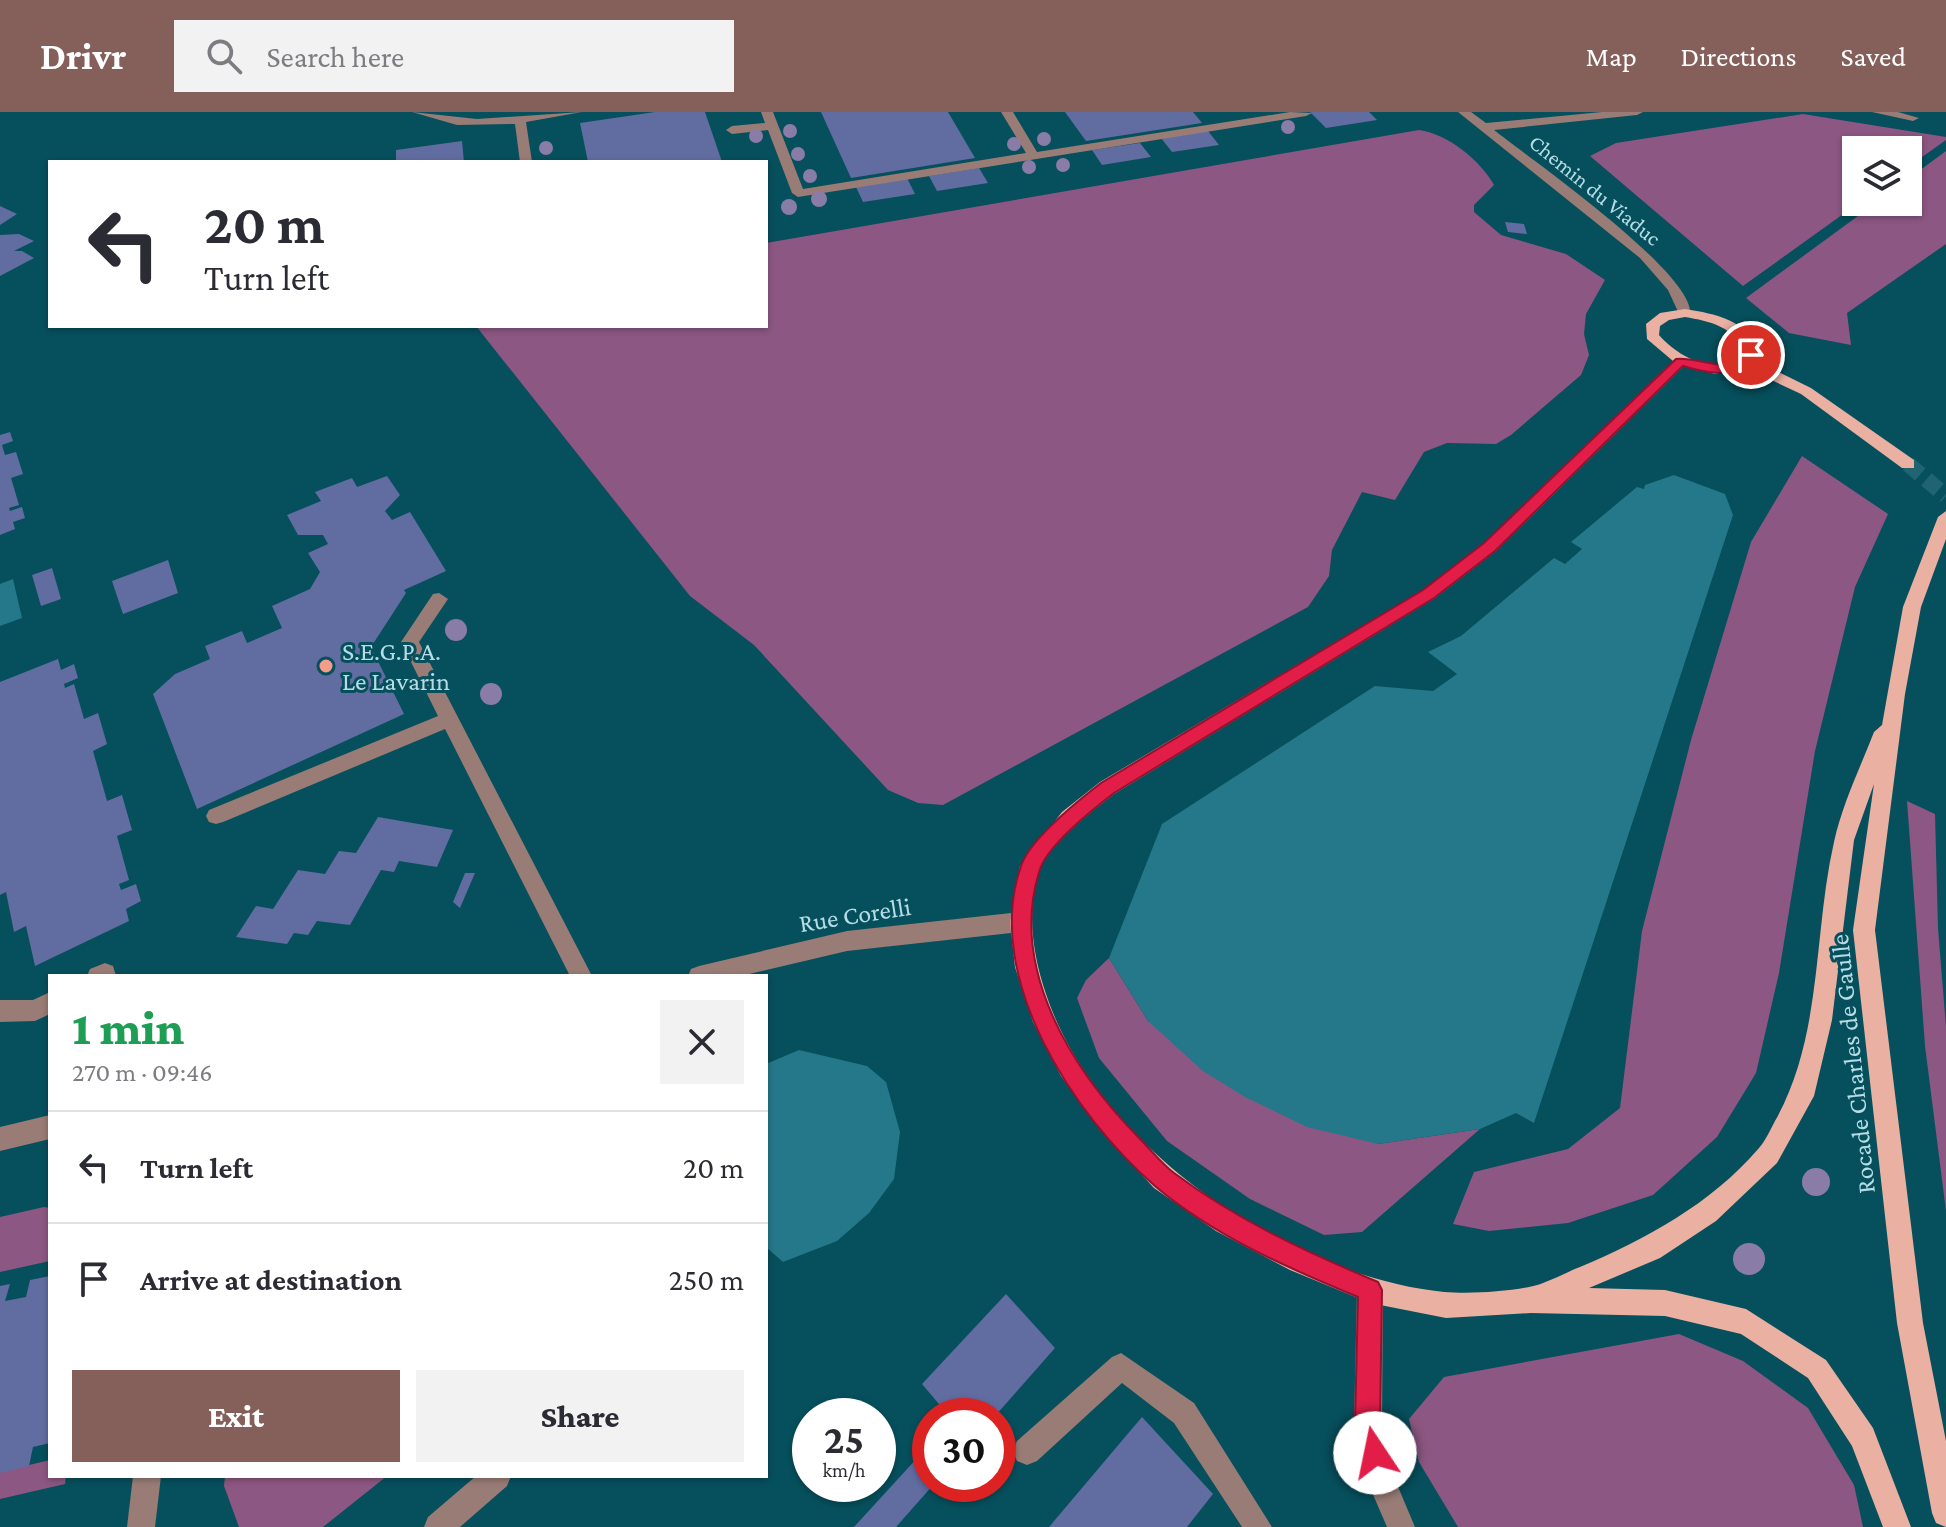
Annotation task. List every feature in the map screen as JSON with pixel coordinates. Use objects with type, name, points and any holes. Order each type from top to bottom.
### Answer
[{"type":"main road","points":[[1685,313],[1708,316],[1729,325],[1745,337],[1751,355],[1746,362],[1729,369],[1717,369],[1681,361],[1661,350],[1652,336],[1653,324],[1665,316],[1685,313]]},
{"type":"main road","points":[[1681,361],[1490,547],[1429,594],[1107,788],[1069,818],[1030,866],[1021,922],[1026,967],[1044,1022],[1069,1068],[1109,1123],[1163,1179],[1225,1222],[1299,1261],[1370,1290],[1446,1305],[1531,1300],[1665,1303],[1746,1322],[1817,1369],[1863,1438],[1897,1527]]},
{"type":"main road","points":[[1746,362],[1806,391],[1908,464]]},
{"type":"main road","name":"Rocade Charles de Gaulle","points":[[1946,517],[1912,607],[1896,694],[1864,930],[1910,1323],[1946,1513]]},
{"type":"main road","points":[[1531,1300],[1651,1249],[1707,1212],[1769,1155],[1802,1096],[1821,1020],[1844,840],[1896,694]]},
{"type":"street","points":[[418,112],[434,118],[480,123],[576,112]]},
{"type":"street","points":[[767,112],[798,193],[1034,156],[1258,116],[1306,113]]},
{"type":"street","points":[[1007,112],[1034,156]]},
{"type":"street","name":"Chemin du Viaduc","points":[[1464,112],[1645,255],[1670,283],[1685,313]]},
{"type":"street","points":[[1485,127],[1637,112]]},
{"type":"street","points":[[1878,112],[1913,118]]},
{"type":"street","points":[[520,120],[526,160]]},
{"type":"street","points":[[732,130],[771,126]]},
{"type":"street","points":[[439,599],[410,642],[580,974]]},
{"type":"street","points":[[216,816],[449,719]]},
{"type":"street","name":"Rue Corelli","points":[[707,974],[847,941],[1021,922]]},
{"type":"street","points":[[0,1011],[35,1010],[48,1003]]},
{"type":"street","points":[[0,1139],[48,1127]]},
{"type":"street","points":[[1370,1290],[1368,1423],[1382,1483],[1401,1527]]},
{"type":"street","points":[[1027,1451],[1121,1366],[1184,1413],[1258,1527]]},
{"type":"street","points":[[141,1527],[147,1478]]},
{"type":"street","points":[[438,1527],[495,1478]]},
{"type":"shaded area","points":[[1803,114],[1946,137],[1922,157],[1922,136],[1842,136],[1842,215],[1743,286],[1590,156],[1616,143]]},
{"type":"shaded area","points":[[1419,130],[1452,143],[1472,158],[1488,176],[1494,185],[1474,205],[1474,212],[1501,235],[1566,254],[1605,280],[1586,314],[1584,334],[1589,355],[1581,375],[1511,435],[1496,444],[1447,443],[1424,452],[1395,500],[1362,492],[1332,550],[1329,576],[1308,607],[943,805],[918,803],[888,790],[754,645],[690,596],[478,328],[768,328],[768,243]]},
{"type":"shaded area","points":[[1946,151],[1946,244],[1847,313],[1851,345],[1789,333],[1746,298],[1858,216],[1922,216],[1922,169]]},
{"type":"shaded area","points":[[1802,456],[1888,514],[1855,587],[1815,751],[1779,973],[1756,1073],[1717,1137],[1653,1195],[1568,1223],[1489,1231],[1453,1224],[1474,1172],[1568,1149],[1620,1108],[1642,931],[1691,740],[1751,542]]},
{"type":"shaded area","points":[[1907,801],[1935,814],[1938,928],[1946,1027],[1946,1211],[1925,1046]]},
{"type":"shaded area","points":[[1109,958],[1148,1021],[1378,1144],[1480,1129],[1362,1232],[1324,1235],[1250,1199],[1167,1141],[1099,1058],[1077,998],[1086,980]]},
{"type":"shaded area","points":[[48,1208],[48,1261],[0,1272],[0,1217]]},
{"type":"shaded area","points":[[1679,1334],[1743,1361],[1808,1408],[1854,1485],[1863,1527],[1458,1527],[1419,1462],[1409,1419],[1444,1377]]},
{"type":"shaded area","points":[[48,1460],[48,1478],[66,1478],[65,1484],[0,1499],[0,1472]]},
{"type":"shaded area","points":[[225,1478],[384,1478],[323,1527],[239,1527],[224,1486]]},
{"type":"water","points":[[1674,475],[1725,494],[1733,515],[1534,1123],[1516,1113],[1480,1129],[1378,1144],[1307,1127],[1245,1097],[1203,1071],[1148,1021],[1109,958],[1162,824],[1375,686],[1433,691],[1457,674],[1428,652],[1461,636],[1554,558],[1565,564],[1582,549],[1571,542],[1637,487],[1644,489],[1645,485]]},
{"type":"water","points":[[13,579],[22,618],[0,626],[0,584]]},
{"type":"water","points":[[799,1050],[867,1066],[886,1082],[900,1132],[894,1179],[869,1213],[837,1241],[783,1262],[768,1249],[768,1063]]},
{"type":"building","points":[[655,112],[705,112],[721,160],[588,160],[580,123]]},
{"type":"building","points":[[821,112],[948,112],[975,158],[851,178]]},
{"type":"building","points":[[1065,112],[1193,112],[1202,123],[1086,141]]},
{"type":"building","points":[[1310,112],[1369,112],[1377,120],[1326,128]]},
{"type":"building","points":[[1208,131],[1219,145],[1172,152],[1161,138]]},
{"type":"building","points":[[462,141],[464,160],[396,160],[396,150]]},
{"type":"building","points":[[1140,143],[1151,157],[1102,165],[1092,150]]},
{"type":"building","points":[[979,168],[988,183],[937,191],[929,176]]},
{"type":"building","points":[[907,178],[915,194],[863,202],[856,187]]},
{"type":"building","points":[[0,206],[17,214],[0,225]]},
{"type":"building","points":[[1505,222],[1524,224],[1527,234],[1508,232]]},
{"type":"building","points":[[19,234],[34,241],[14,251],[22,251],[34,258],[0,276],[0,235]]},
{"type":"building","points":[[10,432],[13,441],[2,445],[5,455],[16,452],[23,474],[11,478],[19,505],[9,508],[10,511],[22,507],[25,518],[13,522],[15,529],[0,535],[0,435]]},
{"type":"building","points":[[387,476],[400,495],[385,511],[392,520],[410,512],[446,571],[404,590],[406,593],[371,647],[404,714],[197,809],[153,694],[175,674],[210,659],[205,646],[242,631],[247,643],[282,628],[272,606],[310,589],[320,572],[308,553],[328,544],[323,535],[298,535],[287,515],[321,501],[315,492],[352,478],[357,487]]},
{"type":"building","points":[[168,560],[178,593],[123,614],[112,581]]},
{"type":"building","points":[[52,568],[61,599],[41,606],[32,575]]},
{"type":"building","points":[[58,659],[61,670],[74,664],[78,678],[64,684],[65,688],[74,684],[84,719],[98,713],[107,744],[93,751],[107,801],[122,795],[132,830],[117,836],[129,880],[119,884],[121,890],[136,884],[141,901],[126,909],[129,921],[35,966],[26,926],[14,932],[6,892],[0,895],[0,682]]},
{"type":"building","points":[[378,817],[453,830],[437,867],[399,861],[394,872],[381,870],[350,925],[317,921],[308,935],[294,933],[287,944],[236,937],[256,906],[273,909],[298,870],[325,874],[339,851],[356,853]]},
{"type":"building","points":[[465,873],[475,873],[460,908],[453,902]]},
{"type":"building","points":[[48,1276],[48,1443],[33,1447],[29,1466],[0,1473],[0,1286],[10,1284],[5,1301],[26,1297],[30,1280]]},
{"type":"building","points":[[1006,1294],[1055,1348],[1011,1398],[934,1398],[922,1384]]},
{"type":"building","points":[[1142,1417],[1213,1494],[1187,1527],[1049,1527]]},
{"type":"building","points":[[912,1464],[912,1502],[918,1502],[896,1527],[854,1527],[877,1502],[896,1502],[896,1481]]},
{"type":"tunnel","points":[[1908,464],[1946,496]]},
{"type":"place","name":"S.E.G.P.A. Le Lavarin","points":[[326,666]]},
{"type":"route","points":[[1375,1453],[1368,1423],[1370,1290],[1299,1261],[1225,1222],[1163,1179],[1109,1123],[1069,1068],[1044,1022],[1026,967],[1021,922],[1030,866],[1069,818],[1107,788],[1429,594],[1490,547],[1681,361],[1705,368],[1729,369],[1746,362],[1751,355]]}]
